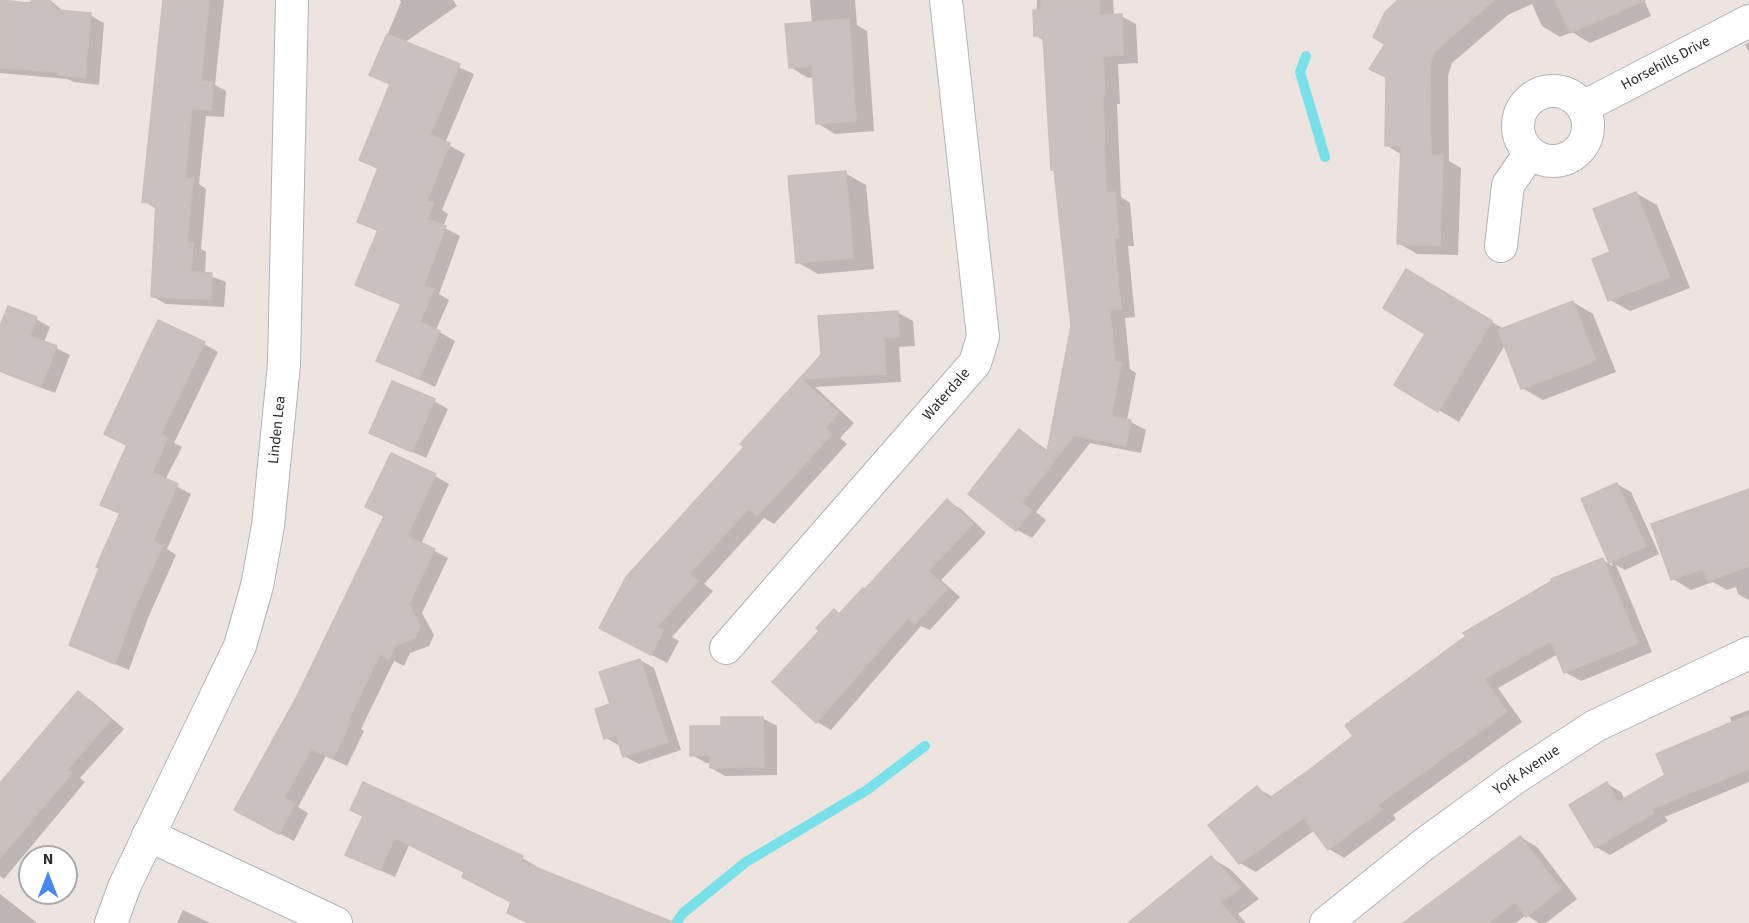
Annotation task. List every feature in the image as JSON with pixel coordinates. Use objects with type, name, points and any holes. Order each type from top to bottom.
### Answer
[{"type":"street","name":"Linden Lea","points":[[111,923],[125,885],[148,835],[240,646],[257,586],[268,526],[284,364],[292,0]]},
{"type":"street","name":"Waterdale","points":[[726,648],[975,363],[983,337],[946,0]]},
{"type":"street","name":"Horsehills Drive","points":[[1583,107],[1749,21]]},
{"type":"street","points":[[1559,91],[1570,95],[1583,107],[1588,123],[1587,135],[1574,154],[1552,161],[1530,153],[1518,134],[1521,111],[1527,101],[1536,95],[1559,91]]},
{"type":"street","points":[[1501,246],[1508,185],[1530,153]]},
{"type":"street","name":"York Avenue","points":[[1326,923],[1432,839],[1515,778],[1594,726],[1749,653]]},
{"type":"street","points":[[148,835],[336,923]]},
{"type":"building","points":[[0,0],[29,3],[33,0],[48,0],[57,10],[91,13],[85,78],[58,75],[58,72],[0,68]]},
{"type":"building","points":[[163,0],[209,0],[201,81],[213,82],[211,110],[192,109],[185,178],[193,179],[187,243],[193,243],[191,272],[212,273],[211,299],[151,297],[156,204],[142,202]]},
{"type":"building","points":[[1041,0],[1099,0],[1100,15],[1122,14],[1123,55],[1103,56],[1105,96],[1103,96],[1106,193],[1115,192],[1119,238],[1114,238],[1121,309],[1110,310],[1115,362],[1121,363],[1111,416],[1131,420],[1126,446],[1074,435],[1022,503],[1032,510],[1016,531],[968,494],[1019,429],[1047,452],[1071,326],[1054,170],[1051,170],[1043,36],[1034,36],[1033,10],[1041,10]]},
{"type":"building","points":[[1398,0],[1494,0],[1434,52],[1430,65],[1431,155],[1443,156],[1440,246],[1397,244],[1401,146],[1385,146],[1386,77],[1369,69],[1385,44],[1373,37],[1385,12]]},
{"type":"building","points":[[1555,0],[1645,0],[1570,33]]},
{"type":"building","points":[[849,19],[856,121],[816,124],[812,66],[789,68],[785,24]]},
{"type":"building","points":[[387,34],[460,64],[430,135],[450,143],[427,201],[434,203],[427,219],[446,226],[424,285],[434,289],[420,322],[440,331],[419,379],[376,361],[401,304],[355,285],[378,230],[357,222],[378,168],[359,160],[390,84],[369,75]]},
{"type":"building","points":[[846,171],[853,258],[796,263],[788,176]]},
{"type":"building","points":[[1636,192],[1670,277],[1608,301],[1592,259],[1610,252],[1593,209]]},
{"type":"building","points":[[1406,269],[1492,321],[1438,412],[1394,385],[1425,334],[1383,308]]},
{"type":"building","points":[[1573,301],[1596,361],[1521,389],[1498,330]]},
{"type":"building","points":[[8,306],[37,317],[30,336],[57,346],[41,387],[0,371],[0,326]]},
{"type":"building","points":[[898,311],[899,337],[884,338],[886,374],[801,379],[839,413],[825,428],[832,434],[757,516],[749,508],[689,574],[698,581],[657,627],[664,630],[651,655],[599,628],[626,577],[744,447],[740,444],[821,355],[818,316]]},
{"type":"building","points":[[158,320],[205,342],[161,434],[168,438],[152,472],[178,484],[153,541],[163,545],[134,610],[115,664],[69,645],[99,568],[96,567],[120,513],[100,505],[127,445],[104,434]]},
{"type":"building","points":[[392,381],[435,399],[412,452],[369,433]]},
{"type":"building","points":[[391,453],[436,474],[407,536],[435,549],[409,604],[420,626],[415,638],[396,645],[389,659],[380,654],[348,720],[351,721],[333,759],[311,749],[284,798],[295,804],[279,834],[234,810],[297,696],[384,516],[365,507]]},
{"type":"building","points":[[1617,483],[1646,546],[1609,563],[1581,499]]},
{"type":"building","points":[[1749,489],[1749,566],[1708,581],[1703,569],[1671,580],[1651,524]]},
{"type":"building","points":[[947,499],[973,524],[928,571],[947,589],[915,624],[908,618],[816,723],[772,682],[819,631],[816,628],[834,609],[839,614],[863,588],[865,589]]},
{"type":"building","points":[[1603,558],[1638,643],[1564,673],[1551,641],[1484,679],[1507,712],[1378,805],[1381,810],[1328,850],[1304,818],[1239,864],[1208,825],[1257,786],[1268,799],[1309,770],[1353,736],[1345,725],[1466,636],[1463,633],[1552,581],[1551,579]]},
{"type":"building","points":[[640,659],[668,742],[623,757],[616,735],[604,739],[595,709],[610,704],[599,672]]},
{"type":"building","points":[[78,691],[111,720],[67,770],[72,773],[0,858],[0,783]]},
{"type":"building","points":[[1749,715],[1749,769],[1652,809],[1654,813],[1595,848],[1569,805],[1607,782],[1618,802],[1665,775],[1656,754]]},
{"type":"building","points":[[721,717],[763,717],[764,767],[710,768],[710,755],[690,756],[690,726],[721,726]]},
{"type":"building","points":[[363,782],[523,856],[520,861],[675,923],[529,923],[507,913],[511,902],[462,877],[464,872],[395,838],[380,870],[345,855],[363,816],[350,810]]},
{"type":"building","points":[[1520,836],[1561,889],[1526,917],[1515,902],[1488,923],[1403,923]]},
{"type":"building","points":[[1211,856],[1241,888],[1220,902],[1238,923],[1128,923]]},
{"type":"waterway","points":[[1306,56],[1300,72],[1325,157]]},
{"type":"waterway","points":[[676,923],[683,913],[746,862],[867,790],[925,746]]}]
